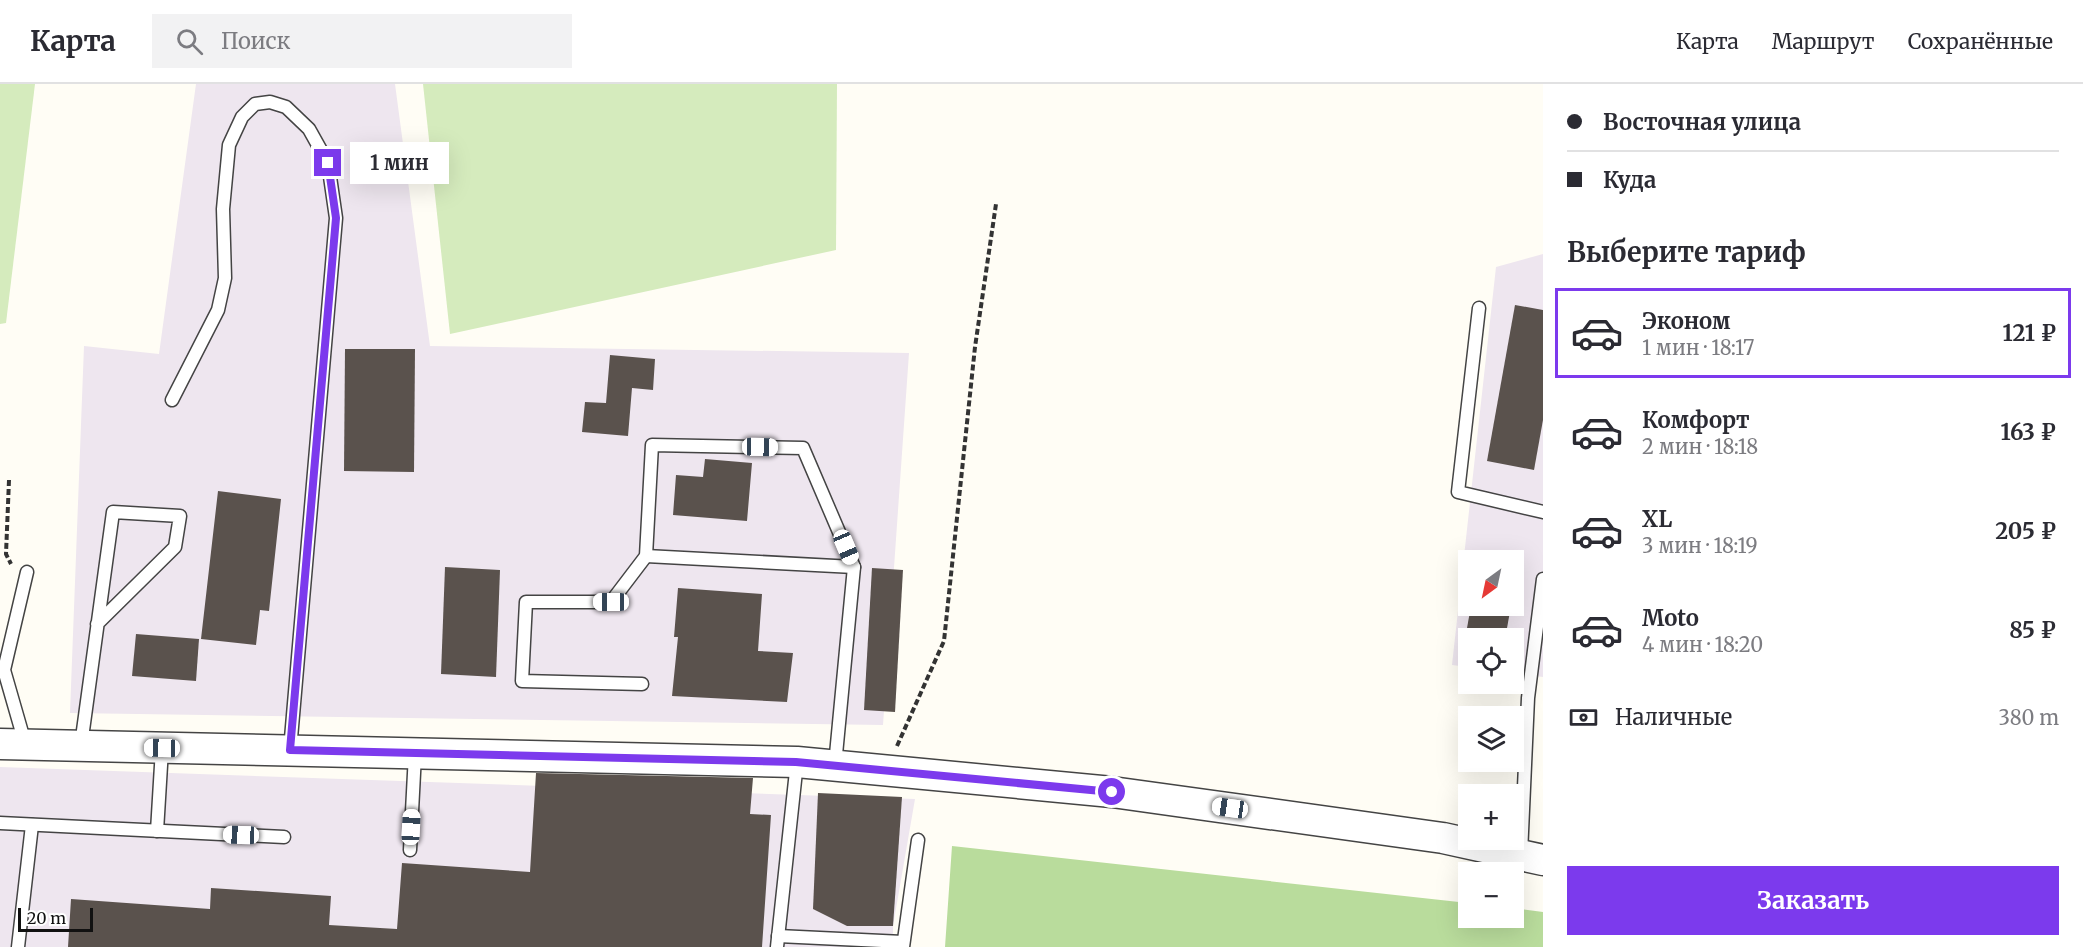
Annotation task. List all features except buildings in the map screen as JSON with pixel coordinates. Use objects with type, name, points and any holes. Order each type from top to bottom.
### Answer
[{"type":"street","points":[[13,744],[796,762],[1112,792],[1443,838],[1532,858]]},
{"type":"lane","points":[[172,400],[218,310],[225,278],[223,209],[229,146],[242,117],[255,104],[270,102],[286,107],[309,129],[328,163],[336,218],[290,750]]},
{"type":"lane","points":[[1479,308],[1458,492],[1543,512]]},
{"type":"lane","points":[[642,684],[522,681],[526,602],[611,602],[646,556],[652,445],[803,448],[854,567],[835,766]]},
{"type":"lane","points":[[81,746],[97,624],[113,512],[180,516],[175,547],[97,624]]},
{"type":"lane","points":[[646,556],[854,567]]},
{"type":"lane","points":[[13,744],[4,653],[27,572]]},
{"type":"lane","points":[[1532,858],[1528,698],[1543,579]]},
{"type":"lane","points":[[157,831],[162,748]]},
{"type":"lane","points":[[410,850],[415,754]]},
{"type":"lane","points":[[796,762],[778,941],[903,945],[918,840]]},
{"type":"lane","points":[[0,823],[284,837]]},
{"type":"lane","points":[[18,947],[32,825]]},
{"type":"path","points":[[886,771],[944,641],[975,347],[996,204]]},
{"type":"path","points":[[9,480],[6,554],[22,592]]},
{"type":"shaded area","points":[[196,84],[395,84],[430,346],[909,353],[883,725],[70,713],[84,346],[159,354]]},
{"type":"shaded area","points":[[1543,254],[1543,677],[1524,674],[1524,628],[1458,628],[1458,666],[1452,665],[1458,611],[1458,616],[1524,616],[1524,550],[1465,550],[1496,267]]},
{"type":"shaded area","points":[[0,767],[915,799],[893,926],[893,947],[0,947]]},
{"type":"green space","points":[[0,84],[35,84],[6,323],[0,324]]},
{"type":"green space","points":[[423,84],[837,84],[836,250],[450,334]]},
{"type":"green space","points":[[952,846],[1458,902],[1458,928],[1524,928],[1524,909],[1543,912],[1543,947],[945,947]]},
{"type":"route","points":[[328,163],[336,218],[290,750],[796,762],[1112,792]]}]
